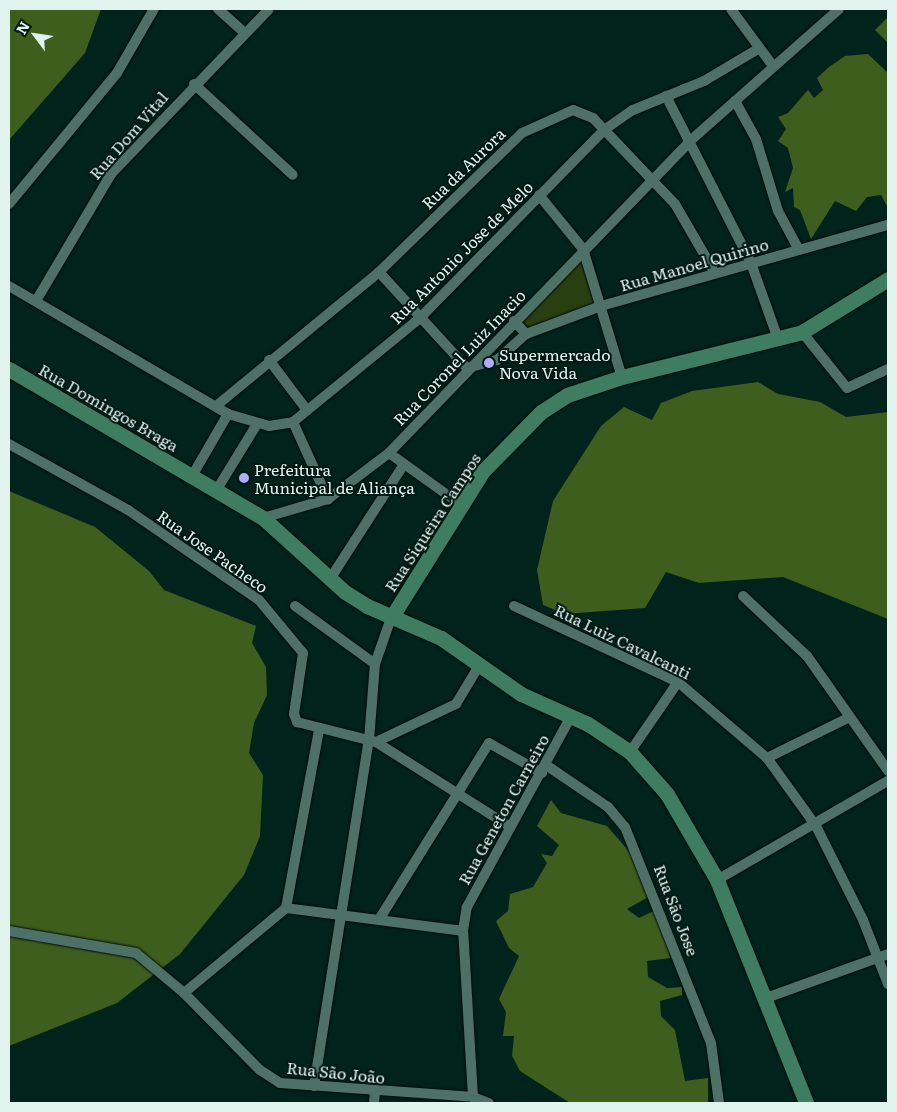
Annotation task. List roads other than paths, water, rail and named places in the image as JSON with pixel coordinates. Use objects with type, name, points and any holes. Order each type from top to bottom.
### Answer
[{"type":"main road","name":"Rua Siqueira Campos","points":[[391,618],[460,504],[483,470],[541,412],[567,395],[622,377],[802,332],[888,279]]},
{"type":"main road","name":"Rua Domingos Braga","points":[[9,369],[263,518],[330,579],[391,618],[466,653],[521,694],[571,716],[630,752],[667,794],[718,880],[806,1103]]},
{"type":"street","points":[[9,204],[117,73],[154,9]]},
{"type":"street","points":[[218,9],[245,34]]},
{"type":"street","name":"Rua Dom Vital","points":[[36,301],[111,174],[194,84],[269,9]]},
{"type":"street","points":[[732,9],[758,49],[773,66]]},
{"type":"street","name":"Rua Coronel Luiz Inacio","points":[[263,518],[328,499],[389,453],[467,368],[652,178],[690,141],[839,9]]},
{"type":"street","points":[[715,273],[675,204],[604,130],[666,96],[718,74],[758,49]]},
{"type":"street","points":[[194,84],[293,175]]},
{"type":"street","points":[[666,96],[751,263],[778,339]]},
{"type":"street","points":[[735,101],[756,139],[778,210],[799,250]]},
{"type":"street","name":"Rua da Aurora","points":[[216,406],[243,380],[379,272],[522,133],[573,110],[586,114],[604,130]]},
{"type":"street","name":"Rua Antonio Jose de Melo","points":[[293,422],[420,318],[604,130]]},
{"type":"street","points":[[539,195],[583,249],[622,377]]},
{"type":"street","name":"Rua Manoel Quirino","points":[[526,334],[601,306],[888,225]]},
{"type":"street","points":[[379,272],[467,368],[497,360],[526,334],[514,321]]},
{"type":"street","points":[[9,286],[228,414],[257,424],[293,422],[328,499]]},
{"type":"street","points":[[802,332],[847,388],[888,369]]},
{"type":"street","points":[[269,360],[307,410]]},
{"type":"street","points":[[192,476],[228,414]]},
{"type":"street","points":[[216,491],[257,424]]},
{"type":"street","name":"Rua Jose Pacheco","points":[[9,444],[128,510],[259,600],[301,646],[295,719],[319,730]]},
{"type":"street","points":[[389,453],[460,504]]},
{"type":"street","points":[[330,579],[404,464]]},
{"type":"street","points":[[743,596],[807,656],[848,718],[888,771]]},
{"type":"street","points":[[295,606],[375,664]]},
{"type":"street","name":"Rua Luiz Cavalcanti","points":[[514,606],[678,682],[767,758],[816,826],[878,957],[888,984]]},
{"type":"street","points":[[314,1086],[372,741],[375,664],[391,618]]},
{"type":"street","points":[[372,741],[456,704],[480,664]]},
{"type":"street","points":[[630,752],[678,682]]},
{"type":"street","name":"Rua Geneton Carneiro","points":[[472,1097],[463,931],[475,886],[544,769],[571,716]]},
{"type":"street","points":[[767,758],[848,718]]},
{"type":"street","points":[[184,993],[286,908],[319,730],[372,741],[509,826]]},
{"type":"street","name":"Rua São Jose","points":[[458,794],[489,743],[544,769],[608,807],[625,827],[705,1026],[716,1062],[719,1103]]},
{"type":"street","points":[[718,880],[816,826],[888,781]]},
{"type":"street","points":[[380,918],[458,794]]},
{"type":"street","points":[[286,908],[342,913],[463,931]]},
{"type":"street","name":"Rua São João","points":[[9,931],[136,953],[184,993],[270,1079],[374,1098],[472,1097],[490,1103]]},
{"type":"street","points":[[766,998],[888,954]]},
{"type":"place","name":"Supermercado Nova Vida","points":[[489,363]]},
{"type":"place","name":"Prefeitura Municipal de Aliança","points":[[244,478]]}]
